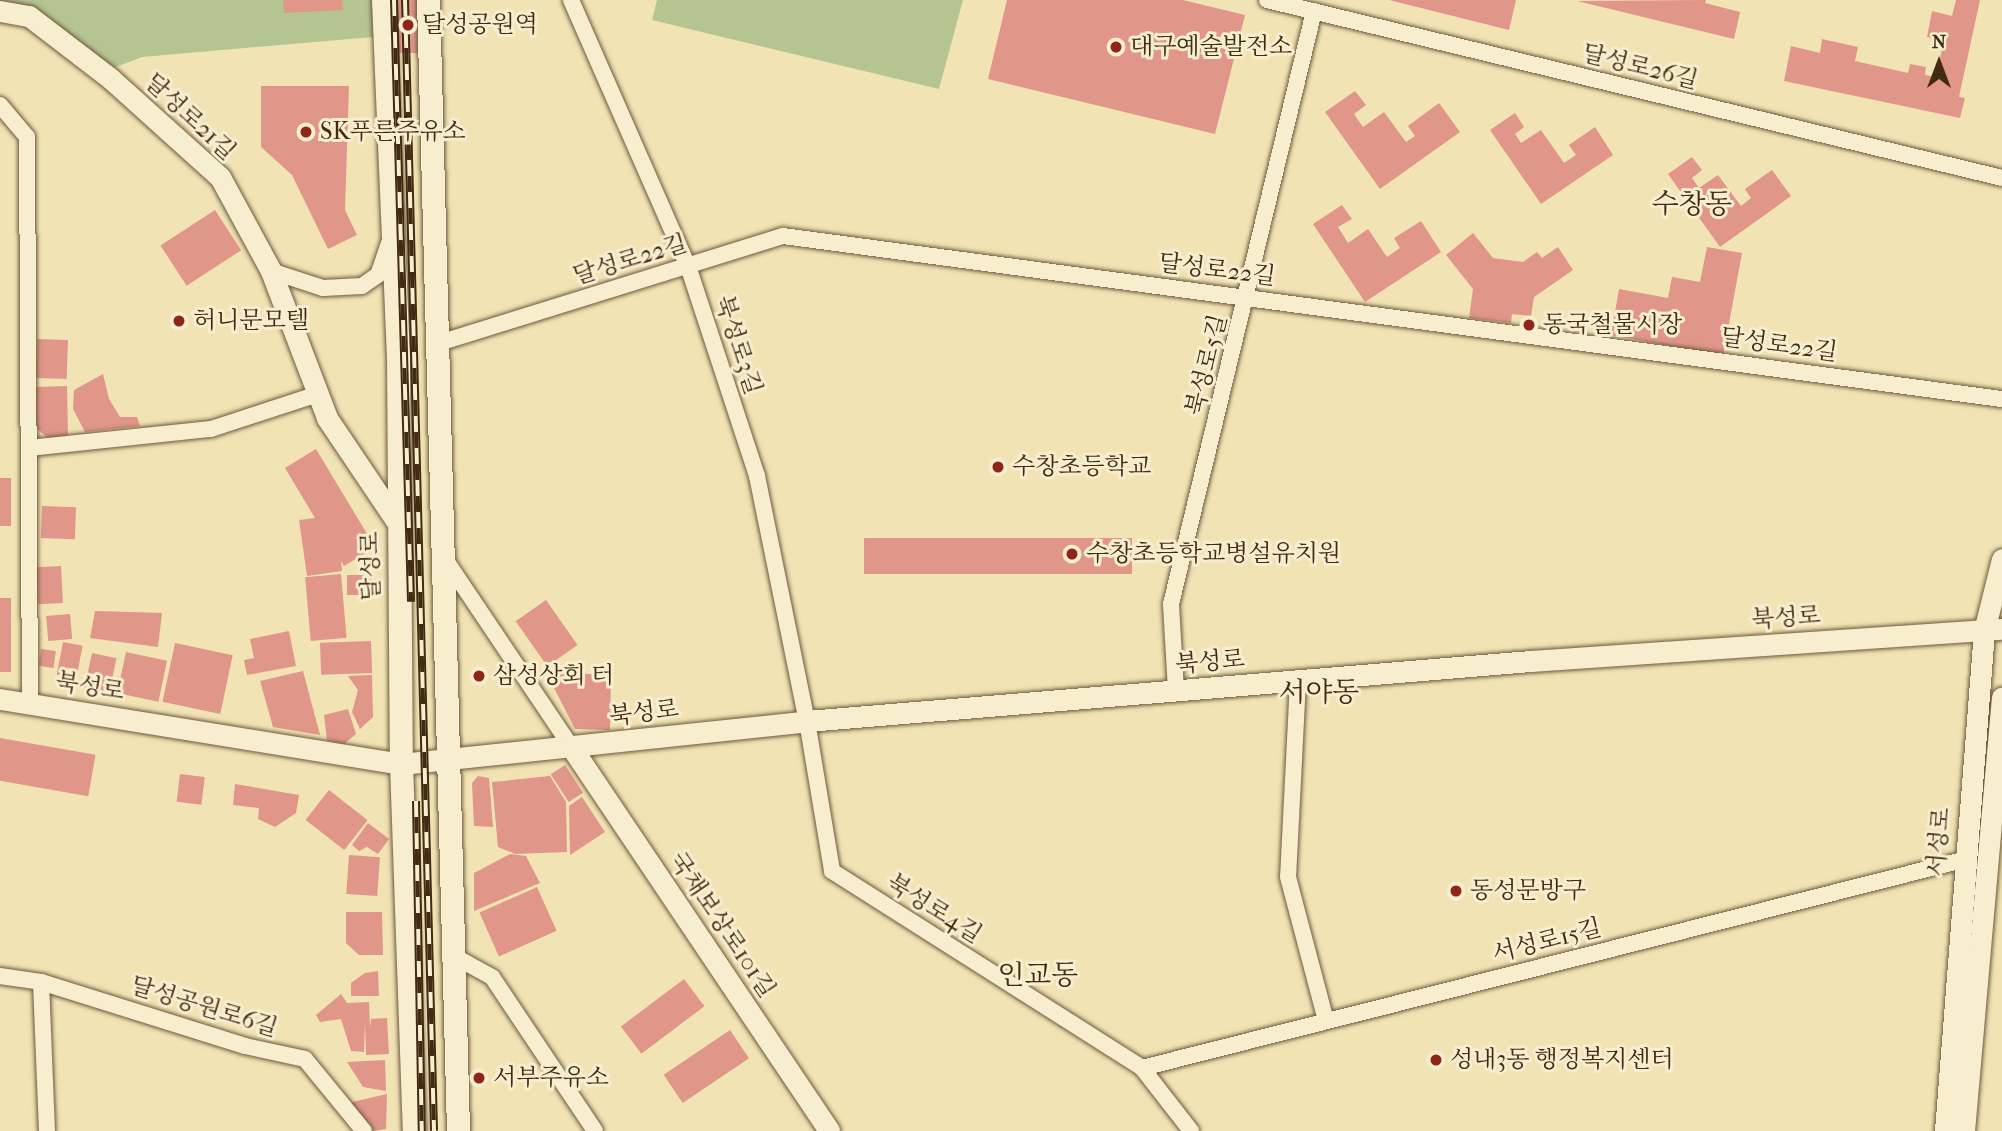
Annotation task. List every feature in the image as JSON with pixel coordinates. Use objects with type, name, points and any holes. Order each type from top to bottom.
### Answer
[{"type":"main road","name":"달성로","points":[[383,0],[398,356],[397,522],[401,764],[414,1131]]},
{"type":"main road","points":[[428,0],[445,559],[445,760],[458,1131]]},
{"type":"street","name":"북성로3길","points":[[571,0],[688,266],[757,476],[807,721]]},
{"type":"street","name":"달성로26길","points":[[1267,0],[1304,6],[2002,178]]},
{"type":"street","name":"북성로5길","points":[[1176,691],[1171,604],[1247,297],[1304,6]]},
{"type":"street","name":"달성로21길","points":[[0,11],[29,16],[111,79],[220,177],[271,271],[327,418],[397,522]]},
{"type":"street","points":[[0,105],[27,136],[30,704]]},
{"type":"street","points":[[271,271],[323,288],[362,286],[378,275],[393,227]]},
{"type":"street","name":"달성로22길","points":[[439,343],[783,236],[2002,400]]},
{"type":"street","points":[[29,448],[211,429],[318,394]]},
{"type":"street","points":[[445,559],[572,748]]},
{"type":"street","name":"서성로","points":[[1945,1131],[1964,860],[2002,559]]},
{"type":"street","name":"북성로","points":[[0,699],[401,764],[807,721],[1298,681],[1993,630]]},
{"type":"street","points":[[1298,681],[1288,877],[1326,1021]]},
{"type":"street","points":[[1964,1131],[1996,859],[2002,698]]},
{"type":"street","name":"북성로4길","points":[[807,721],[832,871],[1142,1068],[1191,1131]]},
{"type":"street","name":"국채보상로101길","points":[[572,748],[829,1131]]},
{"type":"street","name":"서성로15길","points":[[1142,1068],[1964,860]]},
{"type":"street","points":[[452,955],[492,977],[595,1131]]},
{"type":"street","name":"달성공원로6길","points":[[0,976],[41,982],[245,1046],[305,1059],[364,1131]]},
{"type":"street","points":[[41,982],[47,1131]]},
{"type":"green space","points":[[0,0],[383,0],[384,36],[142,57],[113,68],[0,11]]},
{"type":"green space","points":[[657,0],[963,0],[939,89],[652,20]]},
{"type":"building","points":[[283,0],[342,0],[343,10],[284,13]]},
{"type":"building","name":"달성공원역","points":[[384,0],[429,0],[429,53],[384,53]]},
{"type":"building","name":"대구예술발전소","points":[[1007,0],[1183,0],[1245,15],[1215,134],[988,79]]},
{"type":"building","points":[[1389,0],[1516,0],[1509,30]]},
{"type":"building","points":[[1706,0],[1705,3],[1740,12],[1734,39],[1577,1]]},
{"type":"building","points":[[1956,0],[1980,0],[1959,97],[1965,98],[1960,118],[1784,81],[1791,46],[1820,53],[1822,39],[1858,47],[1855,61],[1908,73],[1910,64],[1926,67],[1925,75],[1936,77],[1944,40],[1927,37],[1932,11],[1952,16]]},
{"type":"building","points":[[261,86],[349,86],[345,210],[357,235],[328,249],[292,175],[261,147]]},
{"type":"building","points":[[1355,91],[1366,105],[1354,114],[1363,127],[1384,112],[1406,142],[1415,136],[1408,126],[1439,103],[1460,132],[1380,189],[1325,112]]},
{"type":"building","points":[[1515,113],[1524,127],[1515,134],[1521,143],[1541,130],[1564,163],[1576,155],[1569,145],[1595,127],[1613,155],[1541,204],[1490,130]]},
{"type":"building","points":[[1692,157],[1702,170],[1692,178],[1699,188],[1718,175],[1741,206],[1751,198],[1745,189],[1772,170],[1791,196],[1720,247],[1668,174]]},
{"type":"building","points":[[1342,205],[1352,219],[1338,227],[1348,243],[1368,229],[1387,257],[1400,248],[1394,238],[1421,221],[1441,252],[1365,302],[1313,224]]},
{"type":"building","points":[[215,210],[241,250],[187,286],[160,245]]},
{"type":"building","points":[[1473,233],[1493,258],[1523,262],[1537,252],[1542,258],[1558,247],[1573,270],[1534,297],[1531,316],[1512,314],[1511,323],[1469,318],[1473,289],[1446,255]]},
{"type":"building","points":[[1707,247],[1742,253],[1723,356],[1611,335],[1619,289],[1668,298],[1672,277],[1700,282]]},
{"type":"building","points":[[37,339],[68,340],[67,379],[36,378]]},
{"type":"building","points":[[103,374],[109,399],[120,417],[137,417],[140,426],[85,432],[73,409],[74,390]]},
{"type":"building","points":[[67,386],[68,437],[48,438],[35,427],[34,387]]},
{"type":"building","points":[[316,449],[375,547],[344,566],[341,561],[342,571],[307,576],[299,520],[315,518],[285,468]]},
{"type":"building","points":[[0,478],[11,478],[11,526],[0,526]]},
{"type":"building","points":[[42,506],[76,507],[75,539],[41,538]]},
{"type":"building","points":[[864,538],[1132,538],[1132,574],[864,574]]},
{"type":"building","points":[[61,566],[63,603],[38,604],[36,567]]},
{"type":"building","points":[[341,574],[347,638],[311,641],[305,577]]},
{"type":"building","points":[[347,575],[372,575],[372,595],[347,595]]},
{"type":"building","points":[[0,598],[11,598],[11,672],[0,672]]},
{"type":"building","points":[[546,600],[578,645],[547,666],[516,621]]},
{"type":"building","points":[[95,611],[162,613],[158,647],[90,638]]},
{"type":"building","points":[[70,614],[72,639],[48,641],[46,616]]},
{"type":"building","points":[[289,631],[296,666],[247,675],[244,660],[254,658],[250,639]]},
{"type":"building","points":[[371,641],[372,673],[321,675],[320,643]]},
{"type":"building","points":[[63,642],[83,646],[76,678],[57,674]]},
{"type":"building","points":[[175,643],[233,655],[220,714],[163,702]]},
{"type":"building","points":[[41,649],[56,651],[53,668],[39,666]]},
{"type":"building","points":[[126,652],[167,661],[158,702],[117,693]]},
{"type":"building","points":[[92,653],[116,658],[109,693],[85,688]]},
{"type":"building","points":[[303,671],[320,735],[273,727],[260,681]]},
{"type":"building","points":[[546,672],[611,675],[610,730],[575,729]]},
{"type":"building","points":[[372,675],[373,717],[360,729],[352,712],[358,690],[348,676]]},
{"type":"building","points":[[348,709],[356,734],[343,745],[327,740],[324,715]]},
{"type":"building","points":[[0,738],[96,755],[88,796],[0,781]]},
{"type":"building","points":[[565,765],[583,793],[569,802],[551,774]]},
{"type":"building","points":[[180,774],[205,777],[201,805],[177,802]]},
{"type":"building","points":[[478,776],[489,778],[493,827],[474,826],[472,783]]},
{"type":"building","points":[[550,776],[566,802],[567,852],[515,854],[498,847],[492,782]]},
{"type":"building","points":[[235,784],[299,795],[296,813],[275,827],[258,819],[259,808],[233,805]]},
{"type":"building","points":[[329,790],[368,820],[344,850],[306,820]]},
{"type":"building","points":[[582,797],[605,832],[570,855],[569,806]]},
{"type":"building","points":[[368,823],[389,839],[378,854],[367,847],[359,851],[352,845]]},
{"type":"building","points":[[510,854],[526,856],[540,883],[474,911],[474,873]]},
{"type":"building","points":[[349,855],[380,857],[377,896],[346,894]]},
{"type":"building","points":[[537,887],[557,931],[499,956],[479,913]]},
{"type":"building","points":[[346,912],[382,912],[383,955],[359,955],[346,943]]},
{"type":"building","points":[[378,971],[379,996],[351,996],[351,983],[365,973]]},
{"type":"building","points":[[684,979],[704,1006],[641,1054],[621,1027]]},
{"type":"building","points":[[341,994],[347,1003],[369,1002],[370,1028],[371,1019],[387,1018],[389,1054],[366,1055],[365,1022],[364,1052],[351,1051],[341,1019],[320,1022],[316,1015]]},
{"type":"building","points":[[730,1030],[749,1058],[683,1103],[664,1075]]},
{"type":"building","points":[[385,1060],[386,1091],[363,1087],[347,1062]]},
{"type":"building","points":[[387,1094],[386,1129],[372,1131],[348,1103]]},
{"type":"railway","points":[[394,0],[411,602]]},
{"type":"railway","points":[[405,0],[434,1131]]},
{"type":"railway","points":[[416,801],[422,1131]]},
{"type":"place","name":"달성공원역","points":[[408,25]]},
{"type":"place","name":"대구예술발전소","points":[[1116,47]]},
{"type":"place","name":"SK푸른주유소","points":[[306,132]]},
{"type":"place","name":"허니문모텔","points":[[179,321]]},
{"type":"place","name":"동국철물시장","points":[[1529,325]]},
{"type":"place","name":"수창초등학교","points":[[998,467]]},
{"type":"place","name":"수창초등학교병설유치원","points":[[1072,554]]},
{"type":"place","name":"삼성상회 터","points":[[479,676]]},
{"type":"place","name":"동성문방구","points":[[1456,891]]},
{"type":"place","name":"성내3동 행정복지센터","points":[[1436,1060]]},
{"type":"place","name":"서부주유소","points":[[479,1078]]},
{"type":"district","name":"수창동","points":[[1692,204]]},
{"type":"district","name":"서야동","points":[[1319,692]]},
{"type":"district","name":"인교동","points":[[1038,975]]}]
